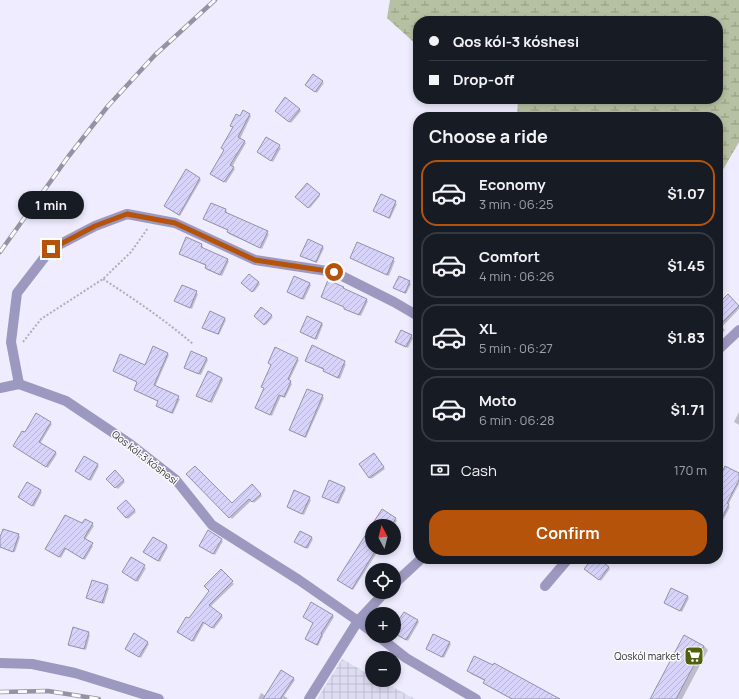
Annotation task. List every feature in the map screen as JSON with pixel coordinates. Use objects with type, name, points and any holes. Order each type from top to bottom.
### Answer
[{"type":"street","points":[[0,388],[20,384],[10,342],[17,293],[51,249],[95,226],[127,214],[175,223],[255,260],[334,272],[413,313]]},
{"type":"street","points":[[723,345],[739,330]]},
{"type":"street","name":"Qos kól-3 kóshesi","points":[[20,384],[66,402],[130,444],[176,480],[212,525],[299,580],[365,626]]},
{"type":"street","points":[[401,578],[416,564]]},
{"type":"street","points":[[545,586],[564,564]]},
{"type":"street","points":[[309,699],[358,621],[378,599]]},
{"type":"street","points":[[387,643],[406,658],[476,699]]},
{"type":"street","points":[[0,663],[32,664],[75,673],[159,699]]},
{"type":"path","points":[[13,354],[42,319],[103,279],[131,252],[154,219]]},
{"type":"path","points":[[103,279],[138,302],[178,331],[193,344]]},
{"type":"shaded area","points":[[342,659],[365,672],[365,687],[393,687],[415,699],[317,699]]},
{"type":"green space","points":[[390,0],[739,0],[739,142],[723,170],[723,112],[517,112],[518,104],[723,104],[723,16],[413,16],[413,41],[387,18]]},
{"type":"building","points":[[313,74],[323,81],[315,92],[305,85]]},
{"type":"building","points":[[285,97],[300,109],[289,122],[275,111]]},
{"type":"building","points":[[243,110],[250,114],[238,137],[245,141],[230,165],[234,167],[224,182],[210,174],[224,150],[221,148],[233,127],[230,126],[236,114],[240,116]]},
{"type":"building","points":[[266,137],[280,145],[271,161],[257,152]]},
{"type":"building","points":[[186,169],[200,178],[179,215],[164,206]]},
{"type":"building","points":[[307,183],[320,194],[308,208],[295,197]]},
{"type":"building","points":[[381,194],[396,201],[389,218],[373,211]]},
{"type":"building","points":[[211,203],[226,209],[225,212],[268,231],[260,248],[227,232],[228,230],[203,219]]},
{"type":"building","points":[[186,237],[202,244],[201,247],[228,259],[220,275],[205,268],[206,265],[179,254]]},
{"type":"building","points":[[308,239],[323,246],[316,262],[300,256]]},
{"type":"building","points":[[357,242],[394,258],[387,275],[350,258]]},
{"type":"building","points":[[249,274],[259,282],[252,292],[241,283]]},
{"type":"building","points":[[294,276],[310,283],[302,299],[287,292]]},
{"type":"building","points":[[399,276],[410,281],[405,293],[393,288]]},
{"type":"building","points":[[328,280],[367,299],[359,315],[321,297]]},
{"type":"building","points":[[182,285],[197,291],[190,308],[174,301]]},
{"type":"building","points":[[728,294],[739,306],[723,322],[723,299]]},
{"type":"building","points":[[261,307],[272,315],[264,325],[254,316]]},
{"type":"building","points":[[210,311],[225,318],[218,334],[202,328]]},
{"type":"building","points":[[307,316],[322,323],[315,339],[300,332]]},
{"type":"building","points":[[401,330],[412,335],[406,347],[395,342]]},
{"type":"building","points":[[312,345],[345,361],[338,378],[323,371],[324,369],[305,361]]},
{"type":"building","points":[[153,346],[168,353],[154,385],[179,396],[172,413],[156,406],[158,401],[134,390],[137,382],[113,371],[120,354],[145,365]]},
{"type":"building","points":[[275,347],[298,358],[288,379],[291,381],[284,397],[279,395],[270,415],[255,408],[264,388],[261,387],[271,365],[268,363]]},
{"type":"building","points":[[191,351],[207,358],[199,374],[184,368]]},
{"type":"building","points":[[208,371],[222,378],[210,402],[196,396]]},
{"type":"building","points":[[307,389],[323,395],[305,437],[289,430]]},
{"type":"building","points":[[36,413],[51,422],[39,442],[56,452],[46,467],[13,446],[22,431],[25,432]]},
{"type":"building","points":[[374,453],[384,467],[369,478],[359,464]]},
{"type":"building","points":[[84,456],[98,464],[89,480],[75,471]]},
{"type":"building","points":[[195,466],[232,503],[252,484],[261,494],[252,502],[249,499],[229,518],[186,474]]},
{"type":"building","points":[[725,466],[739,473],[739,480],[727,503],[729,504],[723,516],[723,470]]},
{"type":"building","points":[[115,470],[124,480],[115,488],[106,479]]},
{"type":"building","points":[[329,480],[345,487],[337,503],[322,497]]},
{"type":"building","points":[[27,482],[41,490],[32,506],[18,497]]},
{"type":"building","points":[[294,490],[310,497],[302,514],[287,507]]},
{"type":"building","points":[[126,500],[135,510],[126,518],[117,508]]},
{"type":"building","points":[[382,509],[396,518],[395,519],[376,519]]},
{"type":"building","points":[[65,515],[82,523],[85,519],[93,523],[84,538],[93,543],[83,559],[65,548],[59,557],[45,549]]},
{"type":"building","points":[[3,529],[19,534],[13,552],[0,547],[0,537]]},
{"type":"building","points":[[208,530],[222,539],[213,554],[199,546]]},
{"type":"building","points":[[300,531],[312,537],[306,548],[294,542]]},
{"type":"building","points":[[365,536],[365,555],[373,555],[368,563],[365,563],[365,568],[352,589],[337,580]]},
{"type":"building","points":[[153,537],[167,545],[158,561],[143,552]]},
{"type":"building","points":[[131,557],[145,565],[136,581],[122,572]]},
{"type":"building","points":[[588,564],[605,564],[609,567],[599,580],[584,569]]},
{"type":"building","points":[[221,569],[233,581],[209,605],[222,615],[212,628],[203,622],[192,641],[177,632],[186,617],[189,618],[209,591],[204,586]]},
{"type":"building","points":[[92,580],[108,585],[102,603],[86,598]]},
{"type":"building","points":[[671,588],[688,596],[680,611],[664,603]]},
{"type":"building","points":[[311,602],[333,615],[321,633],[322,634],[317,645],[305,639],[313,623],[303,617]]},
{"type":"building","points":[[404,612],[418,620],[406,640],[401,637],[401,616]]},
{"type":"building","points":[[73,627],[89,632],[84,649],[68,645]]},
{"type":"building","points":[[134,633],[148,642],[139,657],[125,649]]},
{"type":"building","points":[[433,634],[450,642],[442,657],[426,649]]},
{"type":"building","points":[[684,635],[704,646],[676,699],[650,699]]},
{"type":"building","points":[[474,656],[493,665],[494,663],[560,699],[512,699],[483,683],[485,680],[467,671]]},
{"type":"building","points":[[281,670],[294,678],[280,699],[263,699]]},
{"type":"railway","points":[[0,252],[68,157],[108,106],[155,55],[215,0]]},
{"type":"railway","points":[[0,692],[48,691],[99,699]]},
{"type":"place","name":"Qoskól market","points":[[694,656]]},
{"type":"route","points":[[51,249],[95,226],[127,214],[175,223],[255,260],[334,272]]}]
